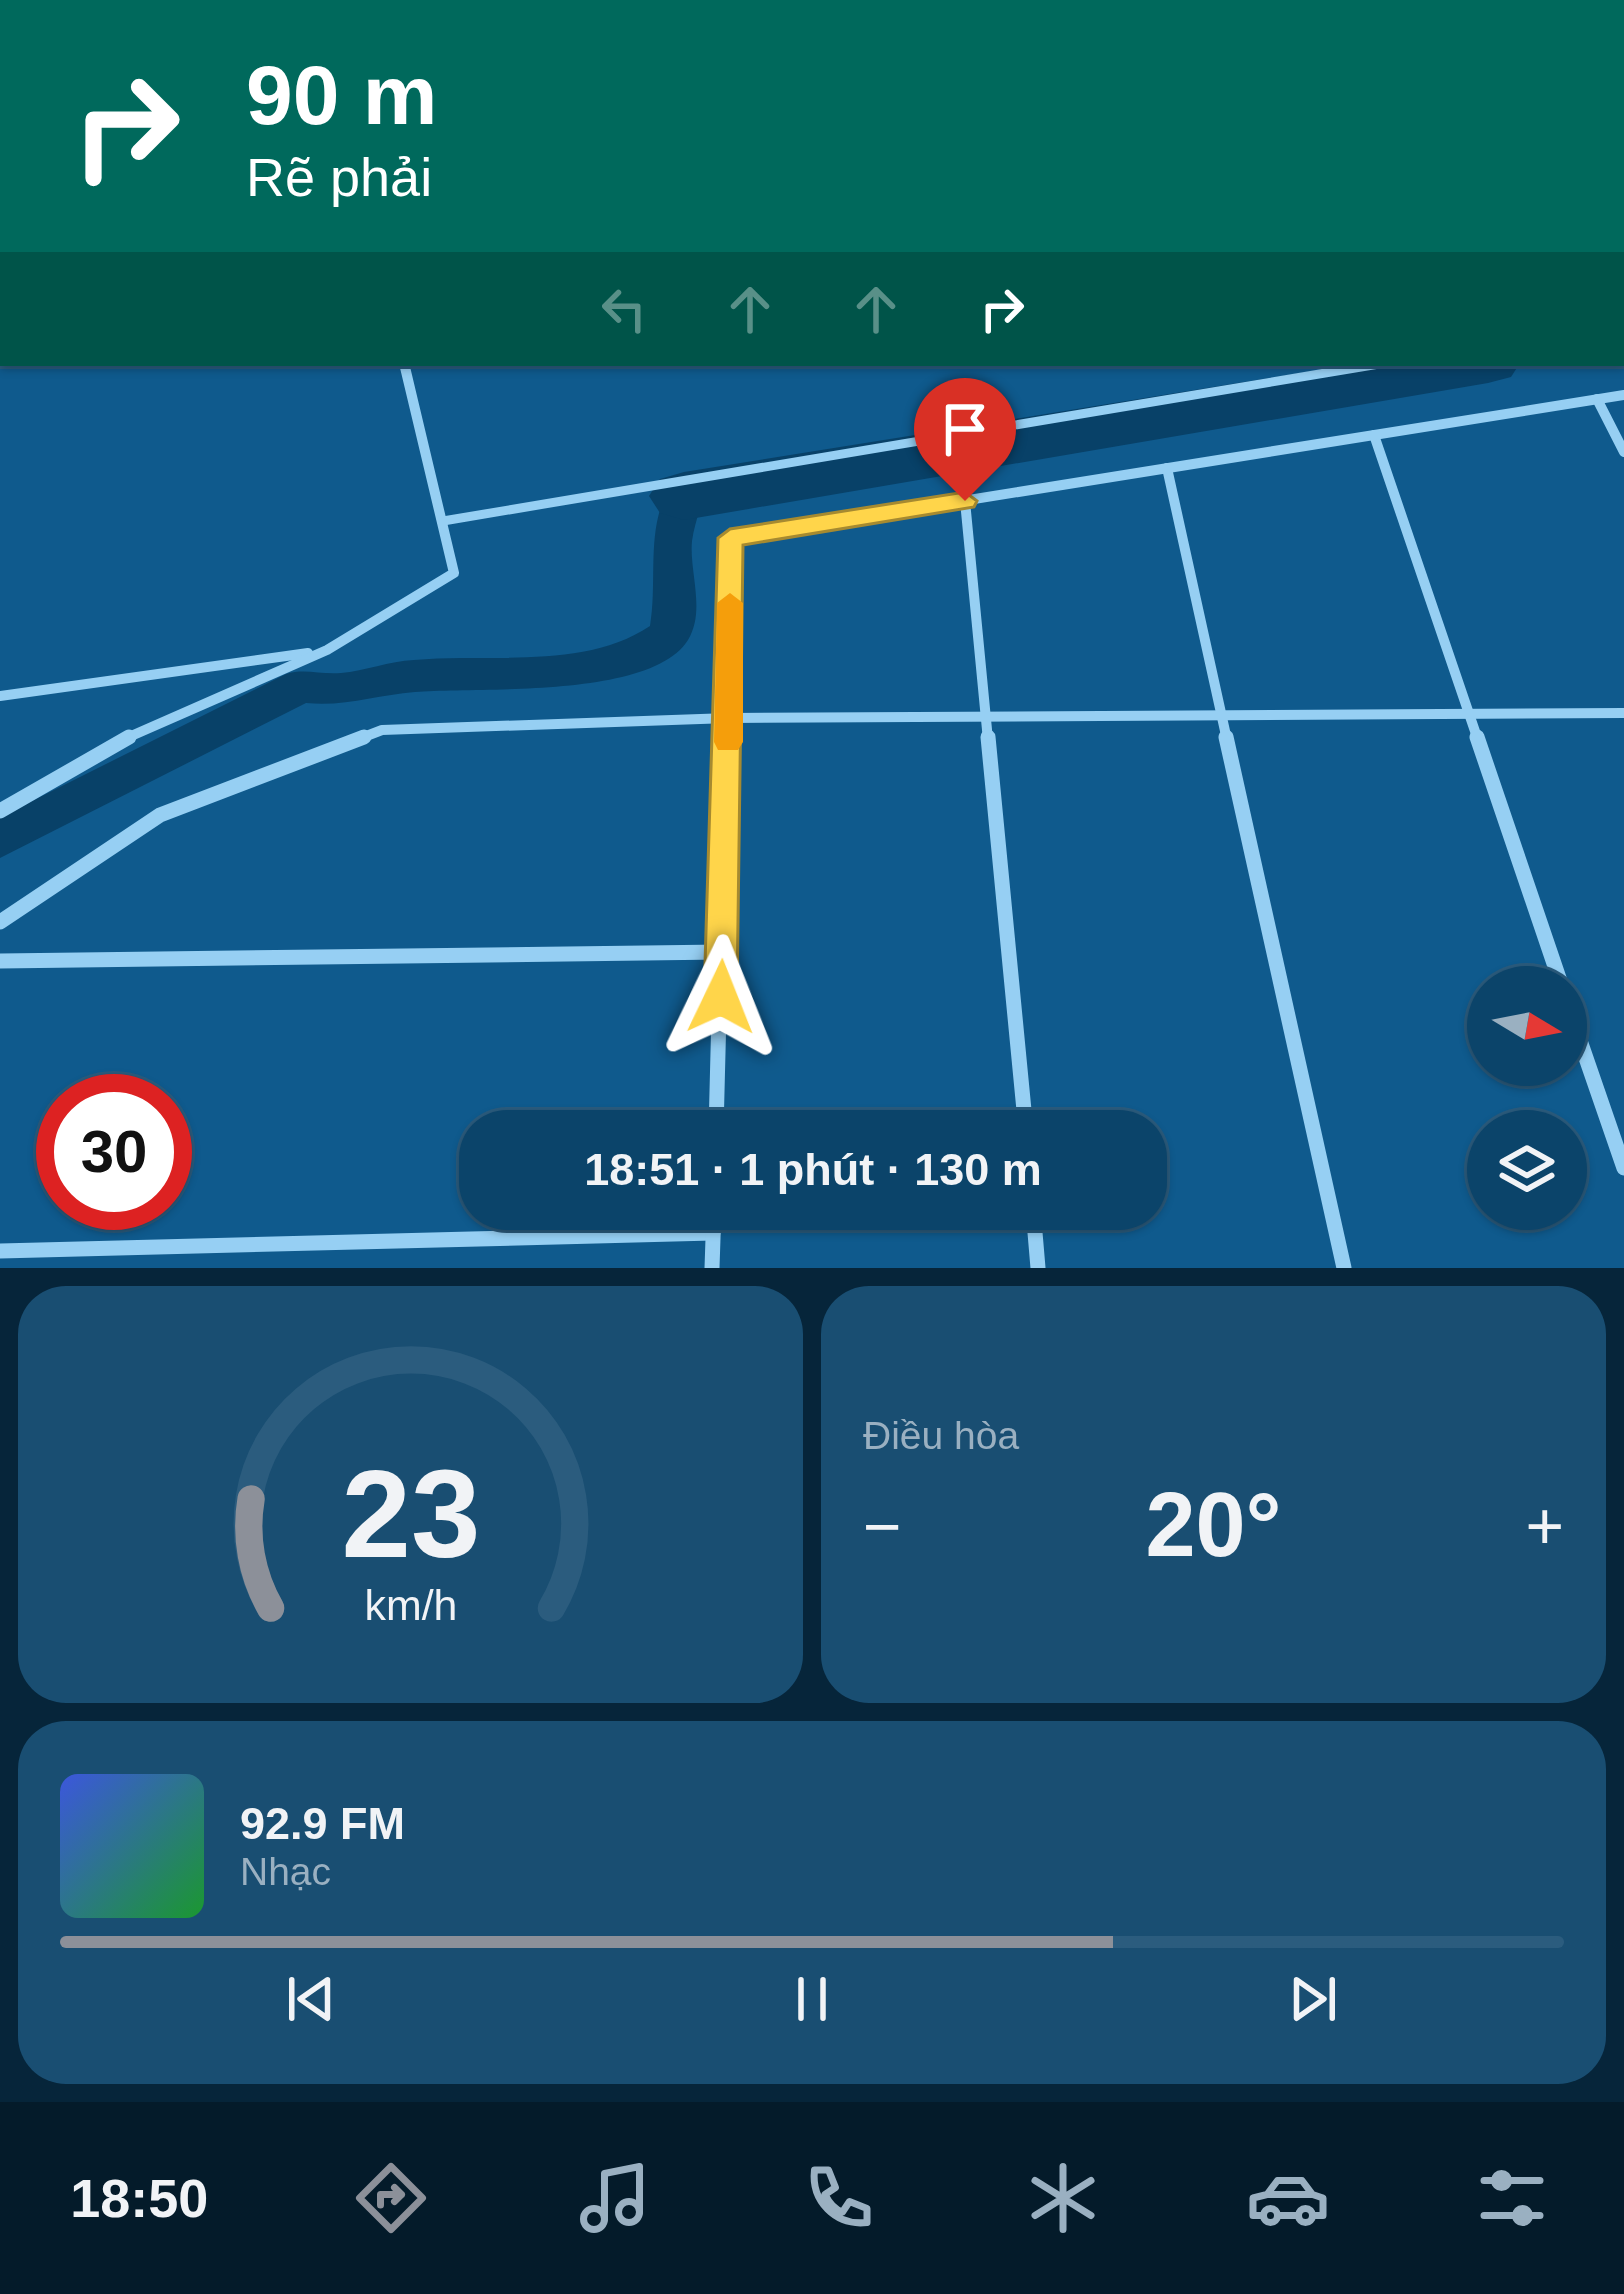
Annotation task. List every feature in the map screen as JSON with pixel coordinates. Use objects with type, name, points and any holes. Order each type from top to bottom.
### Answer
[{"type":"street","points":[[0,811],[115,743],[327,650],[454,573],[405,366]]},
{"type":"street","points":[[717,1110],[730,538],[1624,395]]},
{"type":"street","points":[[1597,399],[1624,452]]},
{"type":"street","points":[[1374,435],[1555,966]]},
{"type":"street","points":[[1167,468],[1344,1268]]},
{"type":"street","points":[[965,501],[1024,1110]]},
{"type":"street","points":[[0,696],[327,650]]},
{"type":"street","points":[[0,922],[160,815],[382,730],[729,718],[1624,713]]},
{"type":"street","points":[[0,961],[722,952]]},
{"type":"street","points":[[1587,1061],[1624,1168]]},
{"type":"street","points":[[712,1268],[713,1230]]},
{"type":"street","points":[[1035,1230],[1038,1268]]},
{"type":"street","points":[[0,1251],[713,1233]]},
{"type":"lane","points":[[442,521],[1366,366]]},
{"type":"waterway","points":[[684,496],[1470,366]]},
{"type":"waterway","points":[[0,839],[301,686],[338,690],[410,676],[566,670],[633,659],[670,634],[677,590],[672,542],[684,496]]},
{"type":"slow traffic","points":[[728,742],[730,603]]},
{"type":"route","points":[[721,997],[730,538],[965,501]]}]
